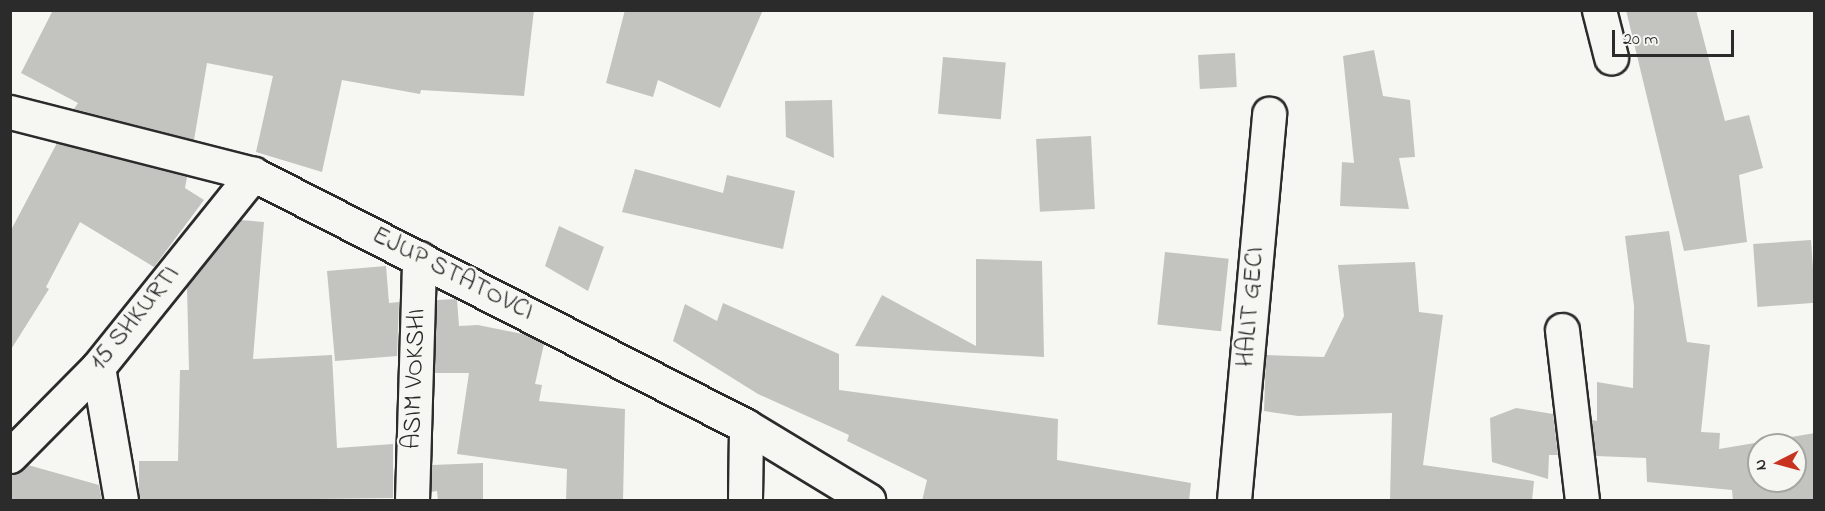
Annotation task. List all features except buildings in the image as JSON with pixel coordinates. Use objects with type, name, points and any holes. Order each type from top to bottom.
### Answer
[{"type":"street","points":[[1599,10],[1611,57]]},
{"type":"street","name":"EJUP STATOVCI","points":[[10,111],[253,174],[746,426],[868,501]]},
{"type":"street","name":"HALIT GECI","points":[[1234,501],[1269,114]]},
{"type":"street","name":"15 SHKURTI","points":[[10,456],[98,367],[253,174]]},
{"type":"street","name":"ASIM VOKSHI","points":[[412,501],[419,258]]},
{"type":"street","points":[[1562,330],[1582,501]]},
{"type":"street","points":[[98,367],[121,501]]},
{"type":"street","points":[[745,501],[746,426]]}]
